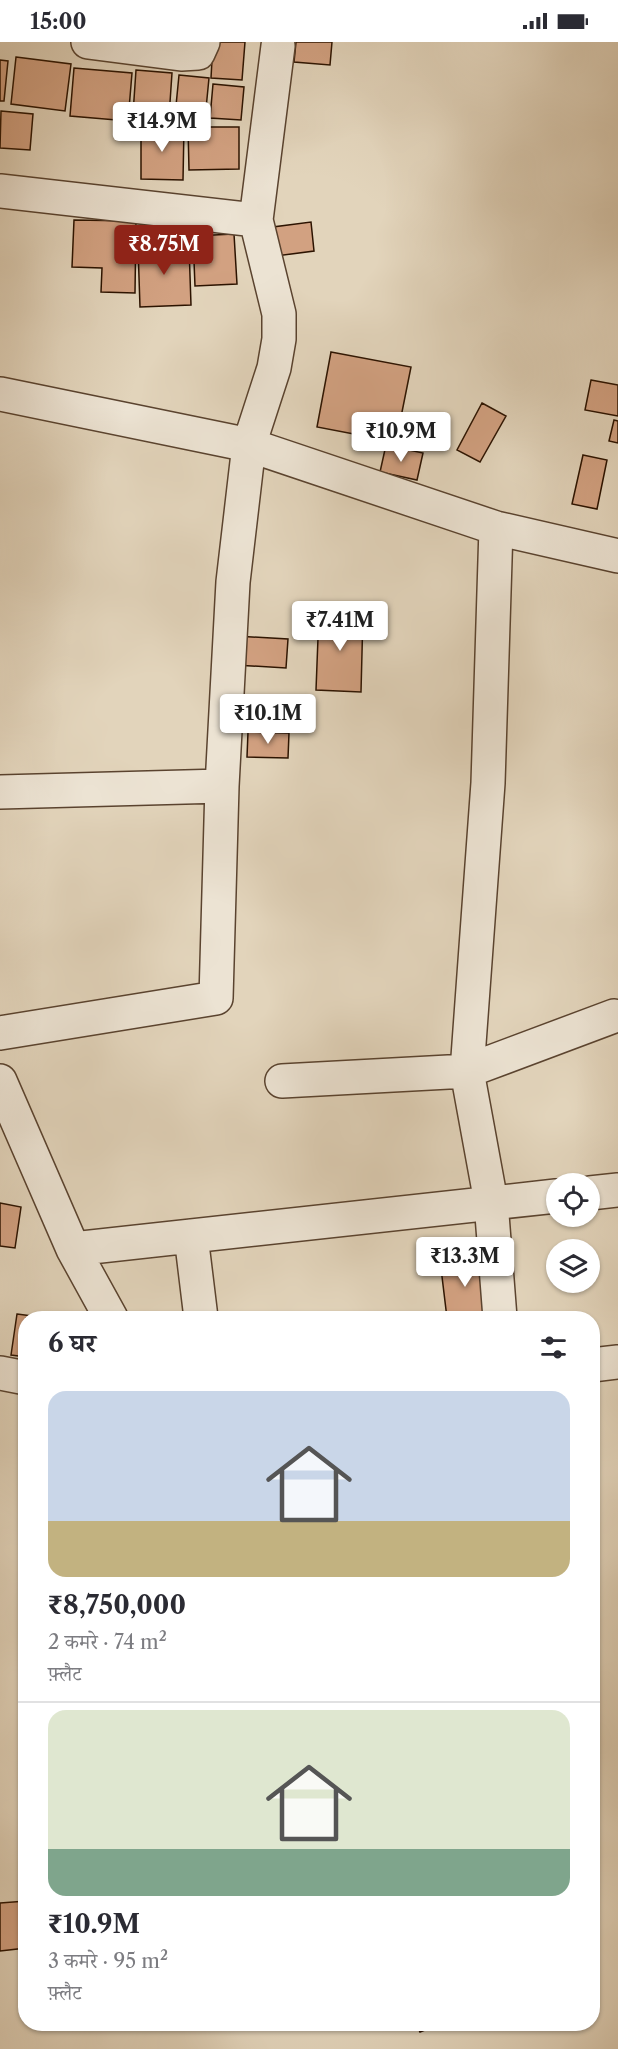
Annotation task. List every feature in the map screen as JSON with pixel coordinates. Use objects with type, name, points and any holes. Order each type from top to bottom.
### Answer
[{"type":"street","points":[[88,42],[181,54],[198,53],[202,42]]},
{"type":"street","points":[[0,1033],[216,998],[222,786],[233,582],[249,445],[274,368],[279,339],[279,314],[256,220],[278,46]]},
{"type":"street","points":[[0,191],[256,220]]},
{"type":"street","points":[[0,394],[249,445],[496,528],[618,556]]},
{"type":"street","points":[[496,528],[488,783],[467,1071],[492,1202],[500,1311]]},
{"type":"street","points":[[0,792],[222,786]]},
{"type":"street","points":[[282,1082],[467,1071],[614,1016]]},
{"type":"street","points":[[0,1081],[74,1249],[107,1311]]},
{"type":"street","points":[[600,1191],[618,1190]]},
{"type":"street","points":[[74,1249],[546,1197]]},
{"type":"street","points":[[191,1236],[200,1311]]},
{"type":"street","points":[[600,1364],[618,1362]]},
{"type":"street","points":[[0,1373],[18,1376]]},
{"type":"building","points":[[213,42],[245,42],[242,80],[211,78]]},
{"type":"building","points":[[296,42],[332,42],[330,65],[294,62]]},
{"type":"building","points":[[16,57],[71,64],[65,111],[11,104]]},
{"type":"building","points":[[0,60],[8,61],[4,101],[0,101]]},
{"type":"building","points":[[74,68],[132,73],[128,121],[70,116]]},
{"type":"building","points":[[136,70],[172,73],[169,117],[133,114]]},
{"type":"building","points":[[179,75],[209,78],[205,119],[175,116]]},
{"type":"building","points":[[213,84],[244,87],[241,120],[210,118]]},
{"type":"building","points":[[1,111],[33,114],[30,150],[0,148]]},
{"type":"building","points":[[141,127],[184,127],[183,180],[141,179]]},
{"type":"building","points":[[188,127],[239,127],[239,169],[189,170]]},
{"type":"building","points":[[74,220],[136,221],[135,293],[101,292],[102,268],[72,267]]},
{"type":"building","points":[[311,222],[314,251],[276,256],[273,227]]},
{"type":"building","points":[[234,234],[237,284],[195,286],[193,236]]},
{"type":"building","points":[[189,246],[191,305],[140,307],[138,247]]},
{"type":"building","points":[[331,352],[411,367],[396,442],[317,427]]},
{"type":"building","points":[[591,380],[618,385],[618,416],[585,410]]},
{"type":"building","points":[[482,403],[506,416],[480,462],[457,450]]},
{"type":"building","points":[[614,420],[618,421],[618,443],[609,441]]},
{"type":"building","points":[[386,445],[423,453],[417,480],[380,472]]},
{"type":"building","points":[[583,455],[607,460],[597,509],[572,504]]},
{"type":"building","points":[[319,612],[363,614],[361,692],[316,690]]},
{"type":"building","points":[[236,636],[288,639],[286,668],[235,665]]},
{"type":"building","points":[[248,732],[289,733],[288,758],[247,757]]},
{"type":"building","points":[[0,1203],[21,1207],[15,1248],[0,1246]]},
{"type":"building","points":[[483,1255],[489,1311],[446,1311],[440,1260]]},
{"type":"building","points":[[17,1314],[18,1314],[18,1356],[11,1355]]},
{"type":"building","points":[[18,1902],[18,1949],[0,1951],[0,1903]]}]
